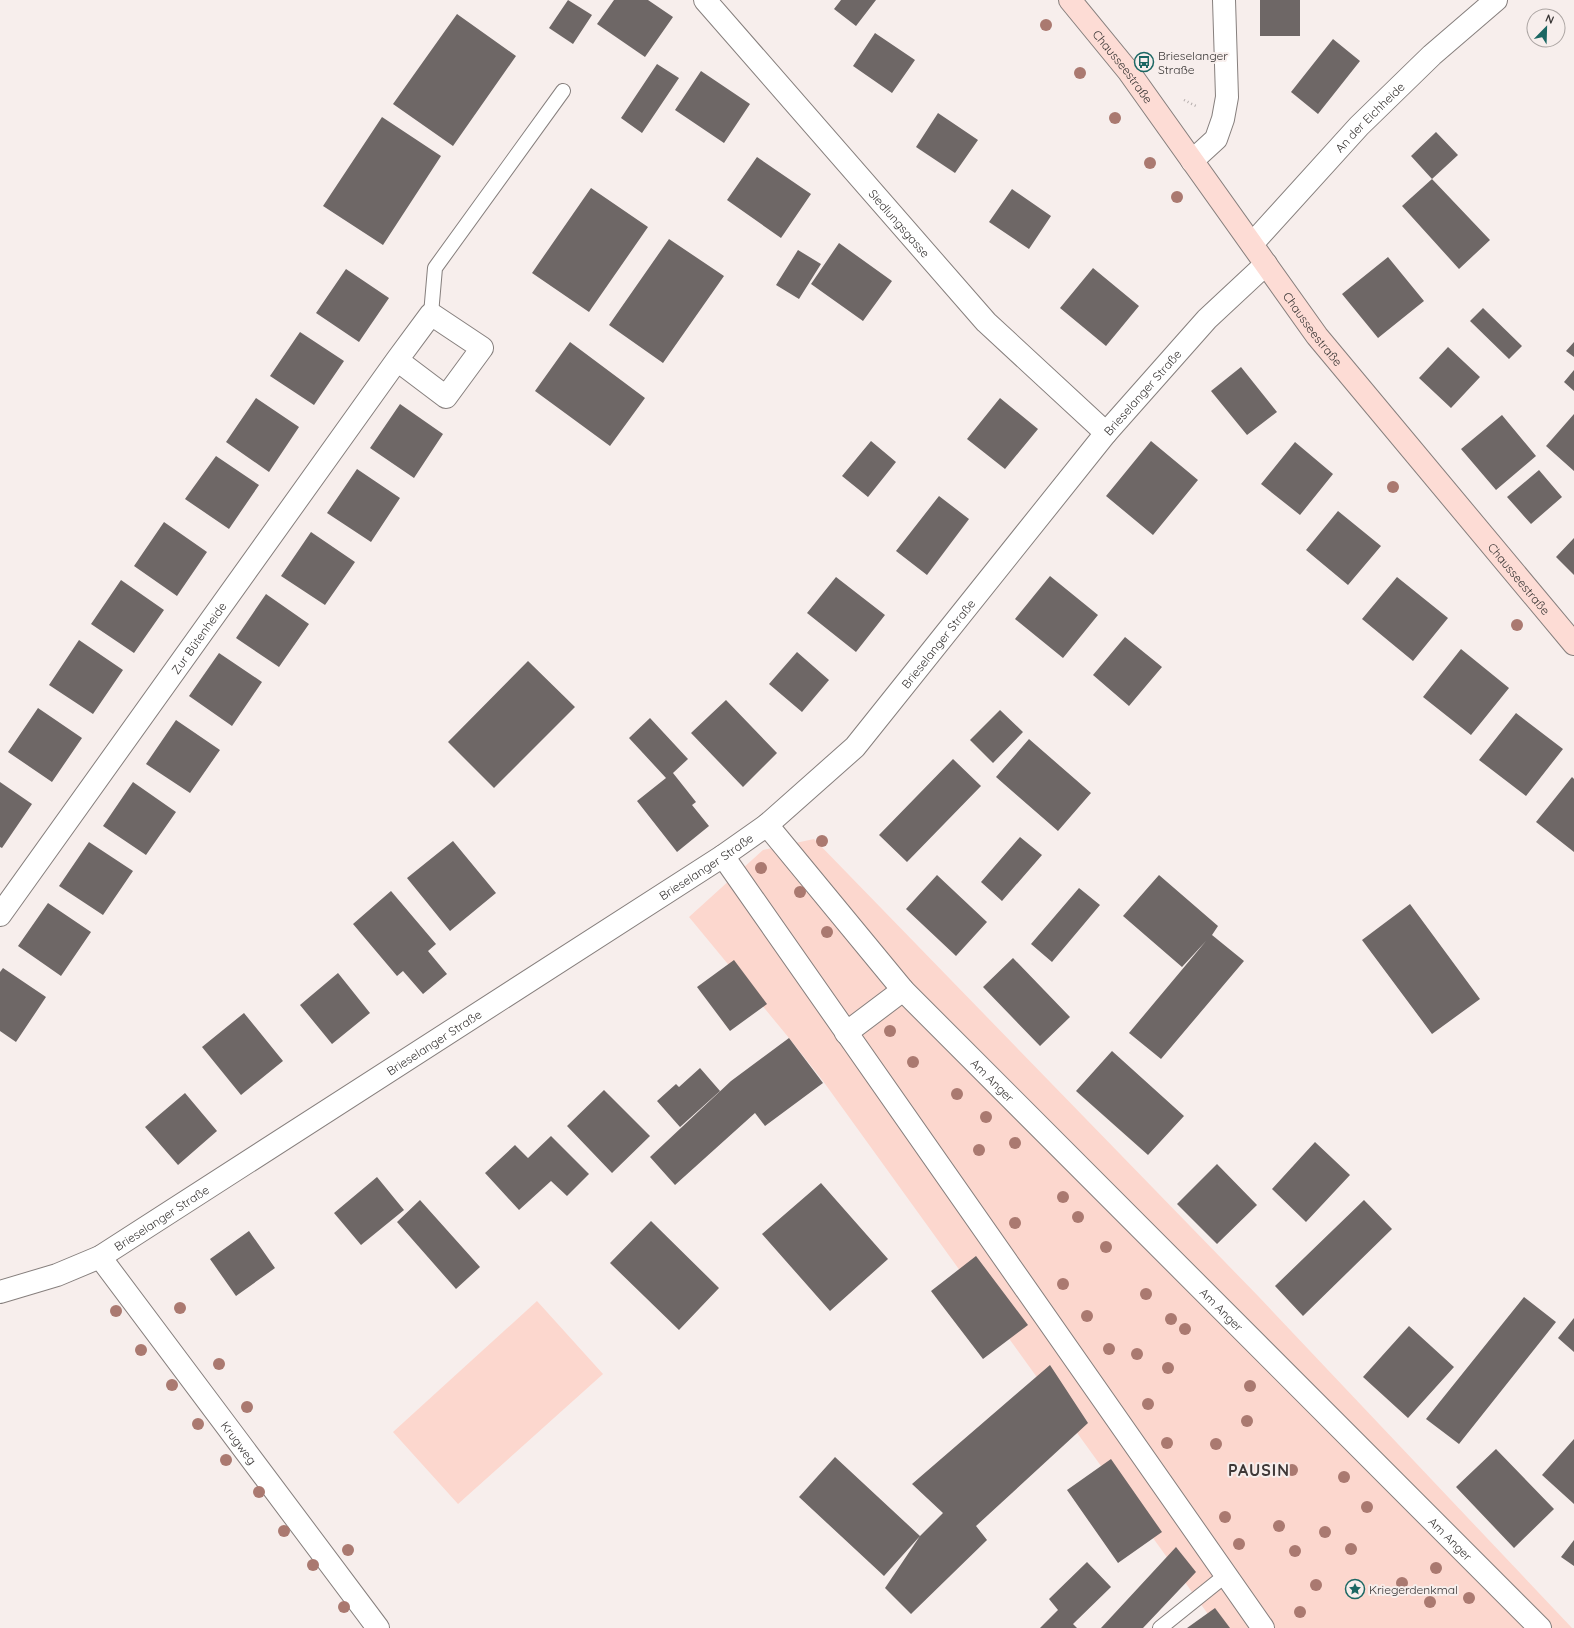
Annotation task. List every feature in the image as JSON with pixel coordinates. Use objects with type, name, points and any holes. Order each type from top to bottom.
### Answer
[{"type":"main road","name":"Chausseestraße","points":[[1070,0],[1129,72],[1317,336],[1574,644]]},
{"type":"street","name":"Siedlungsgasse","points":[[705,0],[986,322],[1106,433]]},
{"type":"street","points":[[1192,161],[1216,139],[1223,119],[1227,98],[1224,0]]},
{"type":"street","name":"An der Eichheide","points":[[1252,244],[1359,126],[1432,55],[1496,0]]},
{"type":"street","name":"Brieselanger Straße","points":[[0,1292],[57,1275],[100,1257],[722,856],[767,825],[855,747],[1106,433],[1206,319],[1266,264]]},
{"type":"street","points":[[397,360],[446,397],[482,348],[431,314]]},
{"type":"street","name":"Zur Bütenheide","points":[[0,914],[431,314]]},
{"type":"street","name":"Am Anger","points":[[767,825],[903,990],[1540,1628]]},
{"type":"street","points":[[722,856],[1263,1628]]},
{"type":"street","points":[[846,1033],[903,990]]},
{"type":"street","name":"Krugweg","points":[[100,1257],[378,1628]]},
{"type":"lane","points":[[431,314],[435,268],[563,91]]},
{"type":"lane","points":[[1160,1628],[1226,1575]]},
{"type":"shaded area","points":[[814,839],[1259,1297],[1572,1628],[1218,1628],[823,1081],[689,917],[763,850]]},
{"type":"shaded area","points":[[537,1301],[603,1374],[458,1504],[393,1432]]},
{"type":"building","points":[[568,0],[592,15],[573,44],[549,28]]},
{"type":"building","points":[[614,0],[648,0],[673,17],[645,57],[597,24]]},
{"type":"building","points":[[841,0],[876,0],[856,26],[834,9]]},
{"type":"building","points":[[1260,0],[1300,0],[1300,36],[1260,36]]},
{"type":"building","points":[[457,14],[516,56],[453,146],[393,104]]},
{"type":"building","points":[[875,33],[915,60],[892,93],[853,66]]},
{"type":"building","points":[[1333,39],[1360,61],[1318,114],[1291,92]]},
{"type":"building","points":[[657,64],[679,78],[642,133],[621,118]]},
{"type":"building","points":[[701,71],[750,104],[724,143],[675,110]]},
{"type":"building","points":[[938,113],[978,140],[955,173],[916,147]]},
{"type":"building","points":[[382,117],[441,156],[383,245],[323,206]]},
{"type":"building","points":[[1436,132],[1458,155],[1432,179],[1411,156]]},
{"type":"building","points":[[757,157],[811,194],[781,238],[727,200]]},
{"type":"building","points":[[1432,179],[1490,240],[1459,269],[1402,206]]},
{"type":"building","points":[[591,188],[648,227],[589,312],[532,273]]},
{"type":"building","points":[[1012,189],[1051,216],[1029,249],[989,222]]},
{"type":"building","points":[[669,239],[724,276],[663,363],[609,325]]},
{"type":"building","points":[[839,243],[892,281],[863,321],[811,284]]},
{"type":"building","points":[[798,250],[821,264],[799,299],[776,285]]},
{"type":"building","points":[[1388,257],[1424,301],[1378,338],[1342,294]]},
{"type":"building","points":[[1093,268],[1139,306],[1106,346],[1060,308]]},
{"type":"building","points":[[346,269],[389,298],[359,342],[316,313]]},
{"type":"building","points":[[1483,308],[1522,346],[1509,359],[1470,321]]},
{"type":"building","points":[[300,332],[344,361],[314,405],[270,376]]},
{"type":"building","points":[[570,342],[645,398],[610,446],[535,391]]},
{"type":"building","points":[[1574,342],[1574,357],[1566,351]]},
{"type":"building","points":[[1448,347],[1480,377],[1451,408],[1419,378]]},
{"type":"building","points":[[1241,367],[1277,412],[1247,435],[1211,391]]},
{"type":"building","points":[[1574,370],[1574,391],[1564,382]]},
{"type":"building","points":[[256,398],[299,427],[269,472],[226,442]]},
{"type":"building","points":[[1000,398],[1038,429],[1005,469],[967,439]]},
{"type":"building","points":[[400,404],[443,434],[414,478],[370,448]]},
{"type":"building","points":[[1574,414],[1574,471],[1546,446]]},
{"type":"building","points":[[1502,415],[1536,456],[1496,490],[1461,449]]},
{"type":"building","points":[[871,441],[896,462],[868,497],[842,476]]},
{"type":"building","points":[[1151,441],[1198,480],[1153,535],[1106,496]]},
{"type":"building","points":[[1295,442],[1333,474],[1300,515],[1261,484]]},
{"type":"building","points":[[216,456],[259,485],[229,529],[185,499]]},
{"type":"building","points":[[357,469],[400,498],[371,542],[327,513]]},
{"type":"building","points":[[1539,470],[1562,497],[1531,524],[1507,497]]},
{"type":"building","points":[[939,496],[969,519],[927,575],[896,551]]},
{"type":"building","points":[[1338,511],[1381,546],[1348,585],[1306,550]]},
{"type":"building","points":[[164,522],[207,552],[177,596],[134,566]]},
{"type":"building","points":[[311,532],[355,562],[325,605],[281,576]]},
{"type":"building","points":[[1574,538],[1574,575],[1556,557]]},
{"type":"building","points":[[1050,576],[1098,615],[1063,658],[1015,619]]},
{"type":"building","points":[[836,577],[885,615],[856,652],[807,613]]},
{"type":"building","points":[[1397,577],[1448,618],[1413,661],[1362,619]]},
{"type":"building","points":[[121,580],[164,610],[134,653],[91,624]]},
{"type":"building","points":[[266,594],[309,624],[279,667],[236,638]]},
{"type":"building","points":[[1125,637],[1162,667],[1129,706],[1093,675]]},
{"type":"building","points":[[79,640],[123,670],[93,714],[49,685]]},
{"type":"building","points":[[1461,649],[1509,688],[1471,735],[1423,697]]},
{"type":"building","points":[[797,652],[829,680],[802,712],[769,684]]},
{"type":"building","points":[[219,653],[262,682],[232,726],[189,696]]},
{"type":"building","points":[[528,661],[575,707],[494,788],[448,742]]},
{"type":"building","points":[[726,700],[777,753],[743,787],[691,733]]},
{"type":"building","points":[[38,708],[82,738],[52,782],[8,752]]},
{"type":"building","points":[[1000,710],[1023,732],[993,763],[970,740]]},
{"type":"building","points":[[1516,713],[1563,749],[1526,796],[1479,760]]},
{"type":"building","points":[[650,718],[688,759],[673,773],[696,802],[692,805],[709,826],[677,852],[637,801],[666,778],[629,738]]},
{"type":"building","points":[[176,720],[220,750],[190,793],[146,764]]},
{"type":"building","points":[[1029,739],[1091,793],[1058,831],[996,777]]},
{"type":"building","points":[[953,759],[981,786],[907,862],[879,835]]},
{"type":"building","points":[[1572,777],[1574,779],[1574,852],[1536,822]]},
{"type":"building","points":[[0,782],[32,804],[2,848],[0,847]]},
{"type":"building","points":[[133,782],[176,812],[146,855],[103,826]]},
{"type":"building","points":[[1020,837],[1042,855],[1002,901],[981,882]]},
{"type":"building","points":[[453,841],[496,893],[450,931],[407,878]]},
{"type":"building","points":[[89,842],[133,871],[103,915],[59,886]]},
{"type":"building","points":[[937,875],[987,922],[956,956],[906,909]]},
{"type":"building","points":[[1159,875],[1218,926],[1212,935],[1244,961],[1161,1059],[1129,1033],[1206,941],[1182,967],[1123,916]]},
{"type":"building","points":[[1079,888],[1100,905],[1052,962],[1031,944]]},
{"type":"building","points":[[391,891],[436,944],[428,951],[447,974],[423,994],[403,971],[397,976],[353,924]]},
{"type":"building","points":[[48,903],[91,932],[61,976],[18,946]]},
{"type":"building","points":[[1410,904],[1480,999],[1432,1034],[1362,940]]},
{"type":"building","points":[[1013,958],[1070,1017],[1040,1046],[983,987]]},
{"type":"building","points":[[734,960],[767,1004],[730,1031],[697,987]]},
{"type":"building","points":[[3,968],[46,997],[16,1042],[0,1031],[0,972]]},
{"type":"building","points":[[338,973],[370,1013],[332,1044],[300,1005]]},
{"type":"building","points":[[244,1013],[283,1061],[241,1095],[202,1047]]},
{"type":"building","points":[[789,1038],[823,1083],[765,1126],[755,1113],[675,1185],[650,1157],[731,1081]]},
{"type":"building","points":[[1112,1051],[1184,1116],[1148,1155],[1076,1091]]},
{"type":"building","points":[[700,1068],[720,1091],[680,1127],[657,1101],[676,1084],[679,1087]]},
{"type":"building","points":[[604,1090],[650,1136],[612,1173],[567,1126]]},
{"type":"building","points":[[185,1093],[217,1131],[178,1165],[145,1127]]},
{"type":"building","points":[[551,1136],[589,1174],[567,1196],[551,1181],[519,1210],[485,1173],[515,1145],[528,1158]]},
{"type":"building","points":[[1315,1142],[1350,1175],[1306,1222],[1272,1189]]},
{"type":"building","points":[[1217,1164],[1257,1205],[1217,1244],[1177,1204]]},
{"type":"building","points":[[377,1177],[404,1210],[361,1245],[334,1213]]},
{"type":"building","points":[[821,1183],[888,1259],[830,1311],[762,1234]]},
{"type":"building","points":[[420,1200],[480,1267],[456,1289],[397,1222]]},
{"type":"building","points":[[1364,1200],[1392,1229],[1303,1316],[1275,1286]]},
{"type":"building","points":[[651,1221],[719,1288],[679,1330],[610,1263]]},
{"type":"building","points":[[249,1231],[275,1268],[236,1296],[210,1259]]},
{"type":"building","points":[[976,1256],[1028,1325],[983,1359],[931,1291]]},
{"type":"building","points":[[1524,1297],[1556,1322],[1459,1444],[1426,1419]]},
{"type":"building","points":[[1574,1318],[1574,1352],[1558,1338]]},
{"type":"building","points":[[1409,1326],[1454,1367],[1408,1418],[1363,1377]]},
{"type":"building","points":[[1050,1365],[1088,1423],[976,1526],[987,1540],[911,1614],[885,1588],[920,1536],[943,1513],[912,1484]]},
{"type":"building","points":[[1574,1439],[1574,1504],[1542,1475]]},
{"type":"building","points":[[1496,1449],[1554,1509],[1514,1548],[1456,1487]]},
{"type":"building","points":[[835,1457],[920,1536],[884,1576],[799,1497]]},
{"type":"building","points":[[1111,1459],[1162,1532],[1118,1563],[1067,1490]]},
{"type":"building","points":[[1574,1540],[1574,1566],[1561,1557]]},
{"type":"building","points":[[1176,1547],[1196,1572],[1143,1628],[1101,1628]]},
{"type":"building","points":[[1087,1562],[1111,1587],[1073,1624],[1077,1628],[1040,1628],[1058,1610],[1049,1599]]},
{"type":"building","points":[[1215,1608],[1230,1628],[1187,1628]]},
{"type":"place","name":"Brieselanger Straße","points":[[1144,62]]},
{"type":"place","name":"Kriegerdenkmal","points":[[1355,1589]]},
{"type":"district","name":"PAUSIN","points":[[1259,1470]]}]
